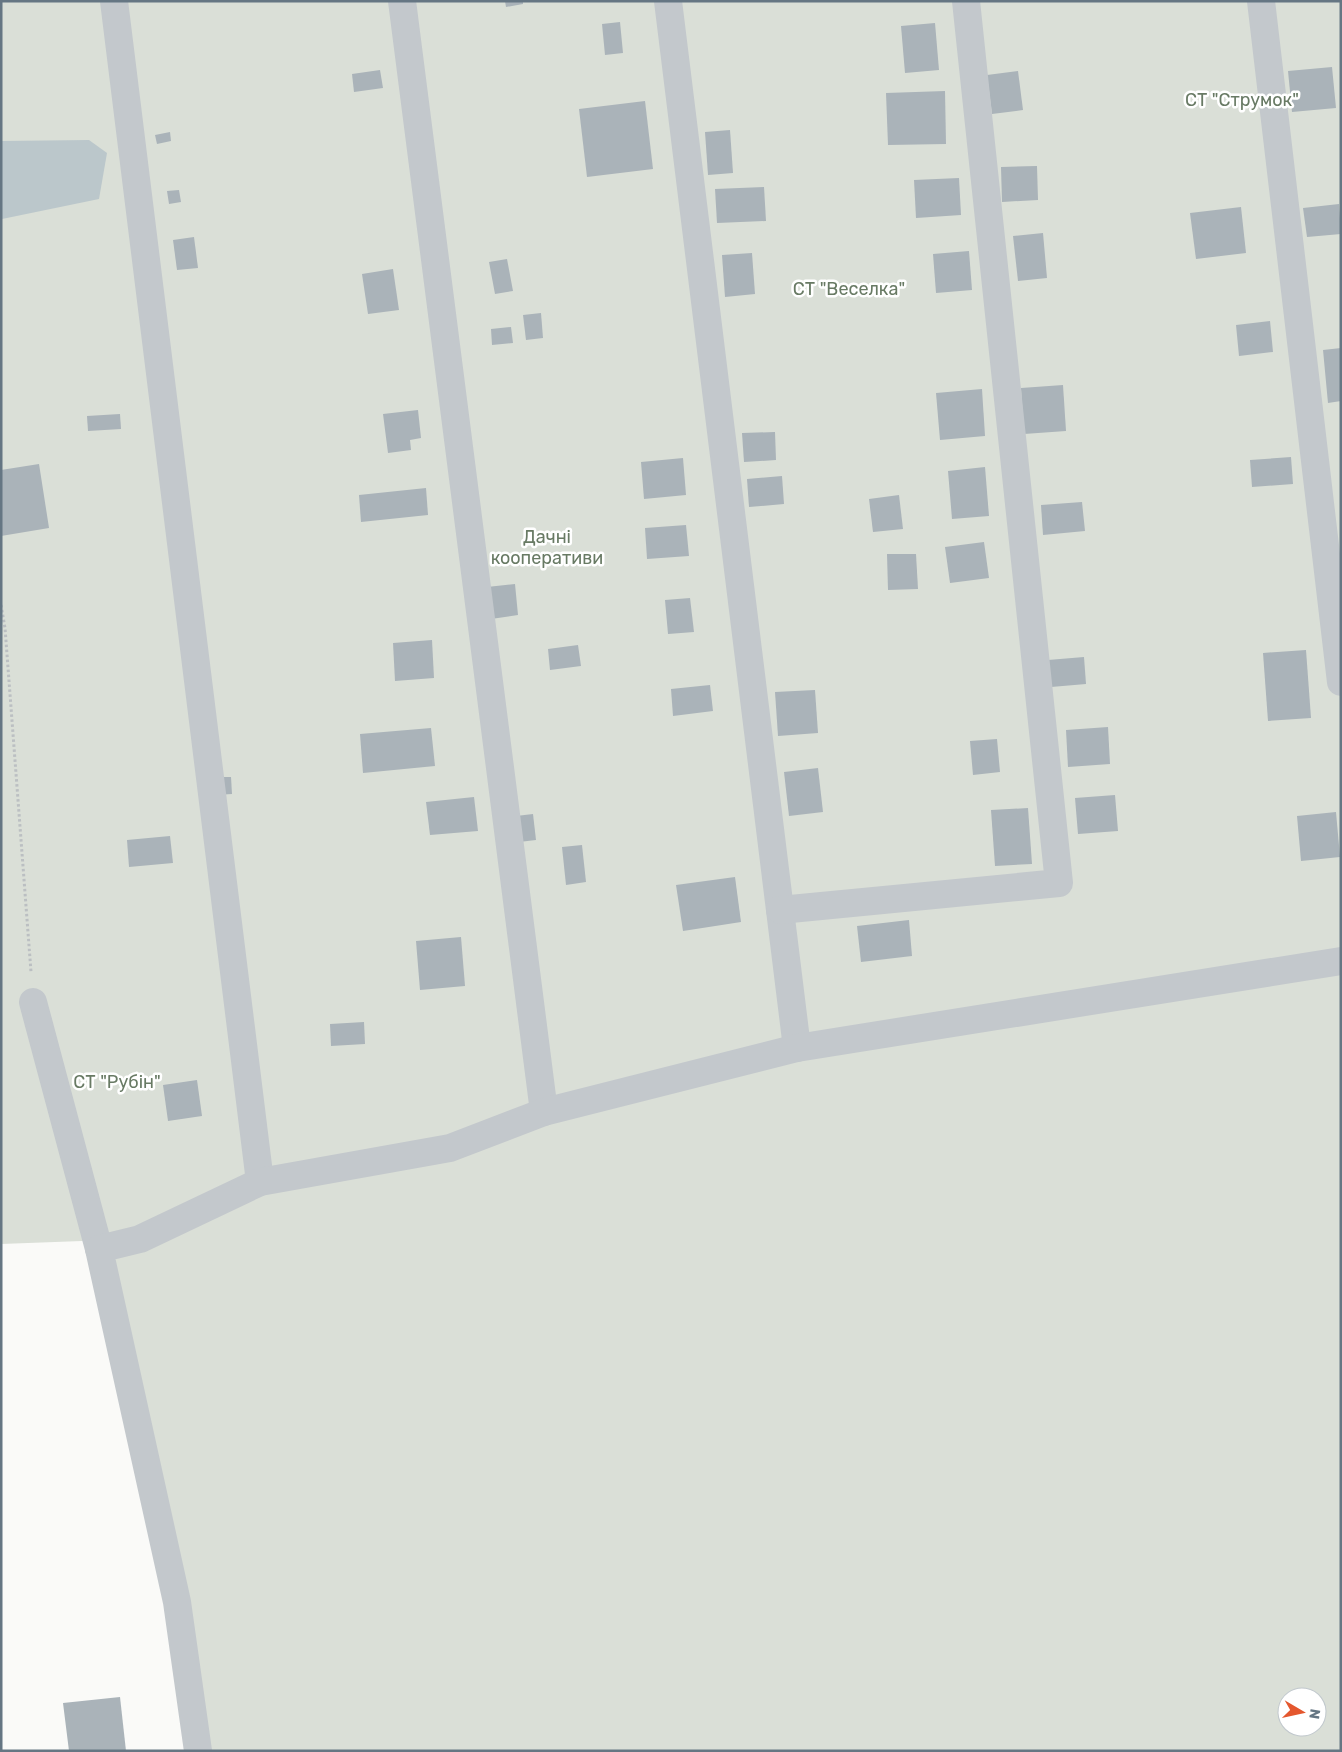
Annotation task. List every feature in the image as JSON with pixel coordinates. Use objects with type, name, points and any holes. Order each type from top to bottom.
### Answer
[{"type":"street","points":[[114,1],[260,1182]]},
{"type":"street","points":[[402,1],[544,1112]]},
{"type":"street","points":[[668,1],[797,1048]]},
{"type":"street","points":[[780,910],[1060,883],[966,1]]},
{"type":"street","points":[[1261,1],[1341,682]]},
{"type":"street","points":[[98,1249],[140,1239],[260,1182],[450,1148],[544,1112],[797,1048],[1341,961]]},
{"type":"street","points":[[33,1002],[98,1249],[177,1602],[198,1751]]},
{"type":"path","points":[[1,605],[5,628],[33,1002]]},
{"type":"green space","name":"Дачні кооперативи","points":[[1,1],[1341,1],[1341,1751],[198,1751],[99,1249],[136,1239],[1,1244]]},
{"type":"shaded area","points":[[89,140],[107,153],[99,199],[2,219],[1,141]]},
{"type":"building","points":[[505,1],[523,1],[523,4],[506,7]]},
{"type":"building","points":[[620,22],[623,53],[605,55],[602,24]]},
{"type":"building","points":[[935,23],[939,70],[905,73],[901,26]]},
{"type":"building","points":[[1332,67],[1336,108],[1292,112],[1288,71]]},
{"type":"building","points":[[380,70],[383,88],[354,92],[352,74]]},
{"type":"building","points":[[1018,71],[1023,110],[992,114],[987,75]]},
{"type":"building","points":[[945,91],[946,144],[888,145],[886,93]]},
{"type":"building","points":[[645,101],[653,169],[587,177],[579,109]]},
{"type":"building","points":[[730,130],[733,173],[708,175],[705,132]]},
{"type":"building","points":[[170,132],[171,141],[157,144],[155,135]]},
{"type":"building","points":[[1037,166],[1038,200],[1002,202],[1001,167]]},
{"type":"building","points":[[959,178],[961,215],[916,218],[914,180]]},
{"type":"building","points":[[764,187],[766,221],[717,223],[715,189]]},
{"type":"building","points":[[179,190],[181,202],[169,204],[167,191]]},
{"type":"building","points":[[1339,204],[1341,234],[1307,237],[1303,208]]},
{"type":"building","points":[[1241,207],[1246,253],[1196,259],[1190,213]]},
{"type":"building","points":[[1043,233],[1047,278],[1018,281],[1013,236]]},
{"type":"building","points":[[194,237],[198,268],[177,270],[173,240]]},
{"type":"building","points":[[969,251],[972,290],[936,293],[933,254]]},
{"type":"building","points":[[752,253],[755,294],[725,297],[722,255]]},
{"type":"building","points":[[507,259],[513,291],[495,294],[489,262]]},
{"type":"building","points":[[393,269],[399,310],[368,314],[362,274]]},
{"type":"building","points":[[541,313],[543,338],[526,340],[523,315]]},
{"type":"building","points":[[1270,321],[1273,352],[1239,356],[1236,325]]},
{"type":"building","points":[[511,327],[513,343],[492,345],[491,329]]},
{"type":"building","points":[[1341,348],[1341,401],[1328,403],[1323,350]]},
{"type":"building","points":[[1063,385],[1066,431],[1024,434],[1021,388]]},
{"type":"building","points":[[982,389],[985,436],[940,440],[936,393]]},
{"type":"building","points":[[418,410],[421,438],[410,440],[411,450],[388,453],[383,414]]},
{"type":"building","points":[[120,414],[121,429],[88,431],[87,416]]},
{"type":"building","points":[[775,432],[776,460],[744,462],[742,433]]},
{"type":"building","points":[[1291,457],[1293,484],[1252,487],[1250,460]]},
{"type":"building","points":[[683,458],[686,495],[644,499],[641,462]]},
{"type":"building","points":[[39,464],[49,528],[1,536],[1,470]]},
{"type":"building","points":[[985,467],[989,516],[952,519],[948,471]]},
{"type":"building","points":[[782,476],[784,504],[749,507],[747,479]]},
{"type":"building","points":[[426,488],[428,515],[361,522],[359,495]]},
{"type":"building","points":[[899,495],[903,529],[873,532],[869,499]]},
{"type":"building","points":[[1082,502],[1085,531],[1043,535],[1041,505]]},
{"type":"building","points":[[686,525],[689,556],[647,559],[645,528]]},
{"type":"building","points":[[984,542],[989,578],[950,583],[945,547]]},
{"type":"building","points":[[887,554],[916,554],[918,589],[888,590]]},
{"type":"building","points":[[515,584],[518,615],[491,619],[487,587]]},
{"type":"building","points":[[690,598],[694,632],[668,634],[665,600]]},
{"type":"building","points":[[432,640],[434,678],[395,681],[393,643]]},
{"type":"building","points":[[578,645],[581,666],[550,670],[548,649]]},
{"type":"building","points":[[1306,650],[1311,718],[1268,721],[1263,653]]},
{"type":"building","points":[[1084,657],[1086,684],[1051,687],[1048,660]]},
{"type":"building","points":[[710,685],[713,711],[673,716],[671,689]]},
{"type":"building","points":[[815,690],[818,733],[778,736],[775,692]]},
{"type":"building","points":[[1108,727],[1110,764],[1068,767],[1066,730]]},
{"type":"building","points":[[431,728],[435,766],[363,773],[360,734]]},
{"type":"building","points":[[997,739],[1000,772],[973,775],[970,741]]},
{"type":"building","points":[[818,768],[823,812],[789,816],[784,772]]},
{"type":"building","points":[[216,777],[231,777],[232,794],[216,795]]},
{"type":"building","points":[[1115,795],[1118,831],[1078,834],[1075,798]]},
{"type":"building","points":[[474,797],[478,831],[430,835],[426,802]]},
{"type":"building","points":[[1028,808],[1032,864],[995,866],[991,810]]},
{"type":"building","points":[[1336,812],[1340,857],[1301,861],[1297,816]]},
{"type":"building","points":[[533,814],[536,840],[519,842],[516,816]]},
{"type":"building","points":[[170,836],[173,863],[129,867],[127,840]]},
{"type":"building","points":[[582,845],[586,882],[566,885],[562,847]]},
{"type":"building","points":[[735,877],[741,922],[683,931],[676,885]]},
{"type":"building","points":[[909,920],[912,956],[861,962],[857,926]]},
{"type":"building","points":[[461,937],[465,986],[420,990],[416,941]]},
{"type":"building","points":[[364,1022],[365,1044],[331,1046],[330,1024]]},
{"type":"building","points":[[197,1080],[202,1116],[168,1121],[163,1085]]},
{"type":"building","points":[[120,1697],[126,1751],[69,1751],[63,1703]]},
{"type":"park label","name":"СТ \"Струмок\"","points":[[1242,100]]},
{"type":"park label","name":"СТ \"Веселка\"","points":[[849,289]]},
{"type":"park label","name":"СТ \"Рубін\"","points":[[117,1082]]}]
